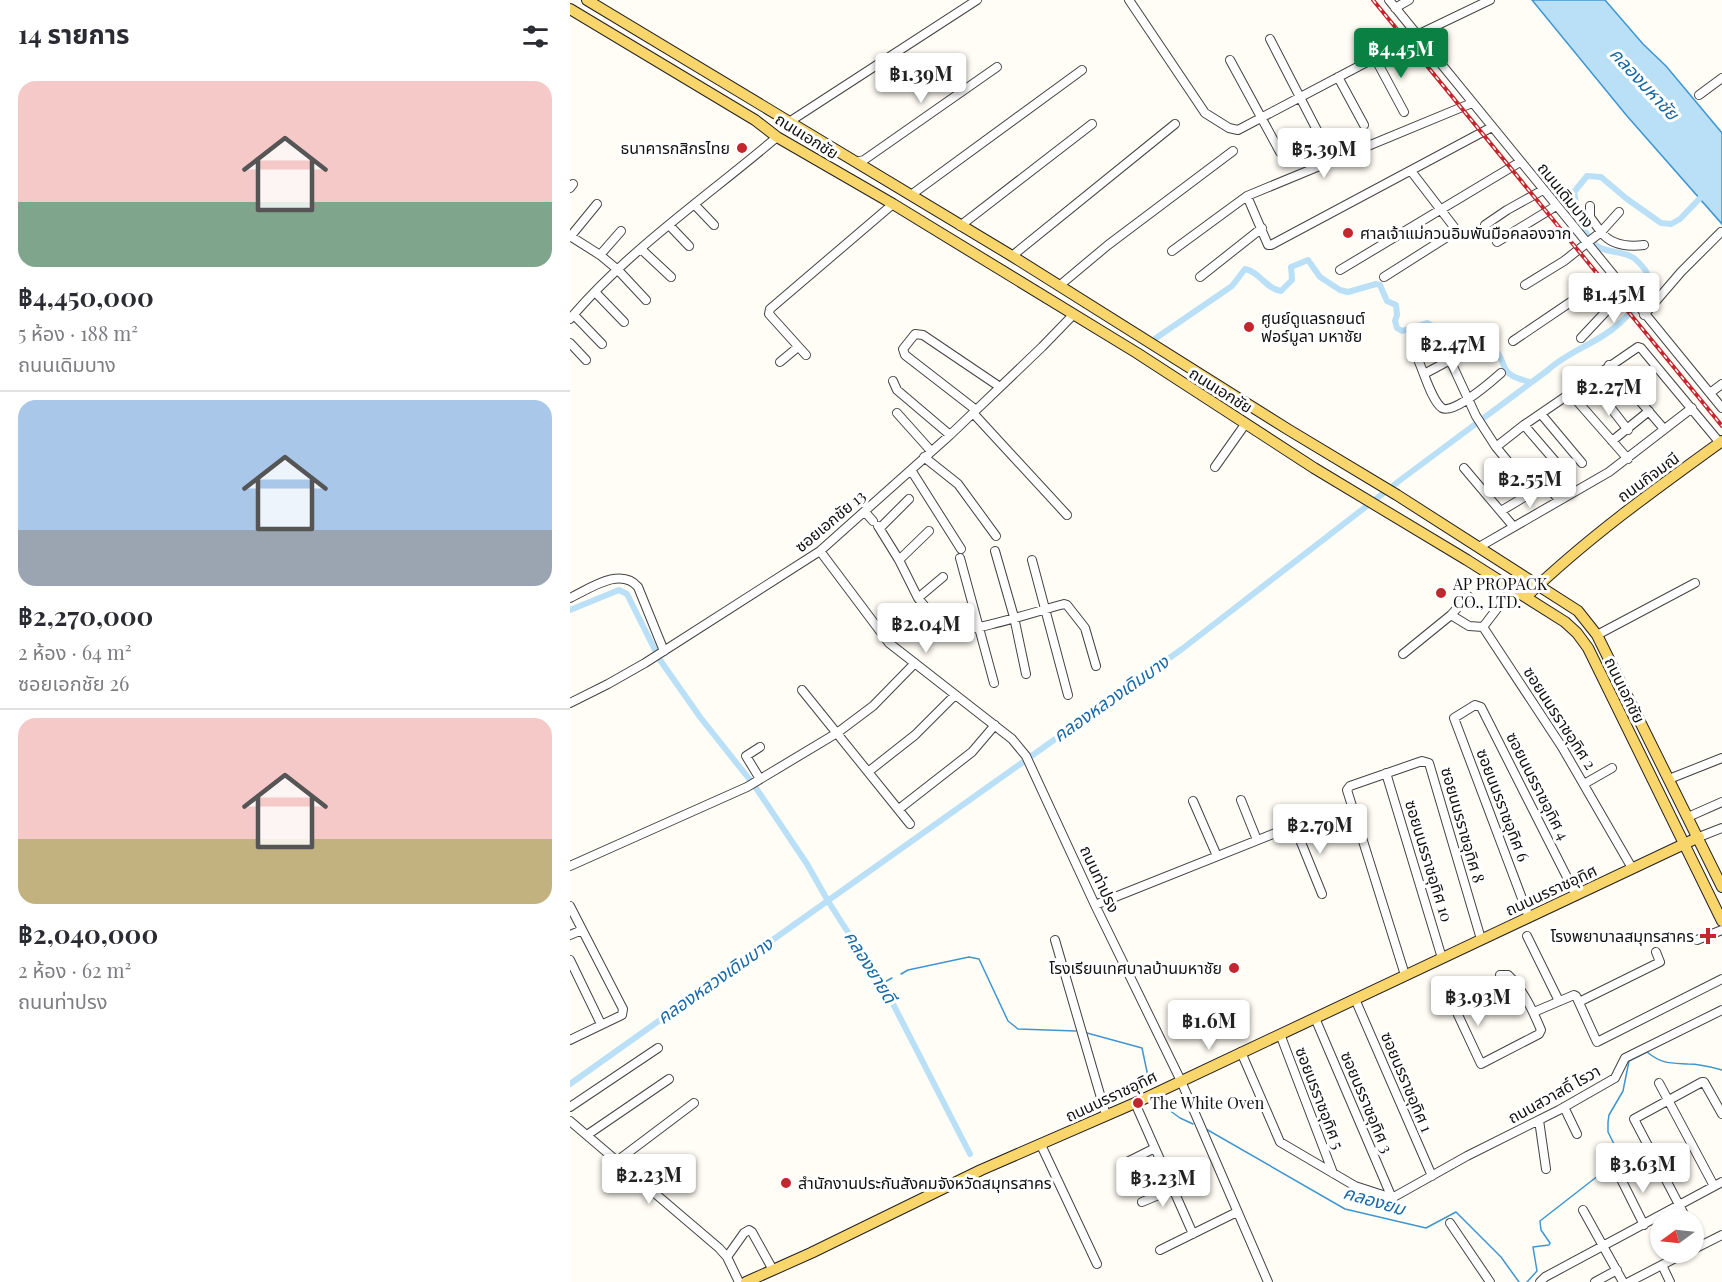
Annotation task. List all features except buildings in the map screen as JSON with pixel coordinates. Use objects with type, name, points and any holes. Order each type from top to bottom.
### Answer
[{"type":"main road","name":"ถนนเอกชัย","points":[[587,0],[1012,256],[1397,495],[1578,611],[1598,635],[1722,887]]},
{"type":"main road","name":"ถนนเอกชัย","points":[[570,9],[755,120],[777,137],[893,204],[1246,423],[1365,500],[1467,560],[1565,622],[1588,648],[1722,921]]},
{"type":"main road","points":[[777,137],[789,122]]},
{"type":"main road","name":"ถนนกิจมณี","points":[[1526,597],[1554,570],[1613,521],[1721,442]]},
{"type":"main road","name":"ถนนนรราชอุทิศ","points":[[746,1282],[981,1170],[1136,1103],[1699,837]]},
{"type":"street","points":[[789,122],[977,0]]},
{"type":"street","points":[[1129,0],[1205,113],[1229,128],[1238,130],[1384,53]]},
{"type":"street","name":"ถนนเดิมบาง","points":[[1389,0],[1722,408]]},
{"type":"street","points":[[1395,8],[1409,0]]},
{"type":"street","points":[[1417,35],[1490,0]]},
{"type":"street","points":[[1270,39],[1321,138]]},
{"type":"street","points":[[1375,58],[1404,112]]},
{"type":"street","points":[[1230,60],[1280,152]]},
{"type":"street","points":[[856,162],[864,160],[997,67]]},
{"type":"street","points":[[911,195],[1082,70]]},
{"type":"street","points":[[1338,77],[1364,125]]},
{"type":"street","points":[[1699,95],[1722,78]]},
{"type":"street","points":[[1172,251],[1247,196],[1472,103]]},
{"type":"street","points":[[960,226],[1092,124]]},
{"type":"street","points":[[1012,256],[1175,124]]},
{"type":"street","points":[[1247,196],[1268,244],[1271,245],[1492,127]]},
{"type":"street","points":[[602,344],[572,317],[641,249],[777,137]]},
{"type":"street","points":[[1059,286],[1108,245],[1233,151]]},
{"type":"street","points":[[1340,270],[1520,162]]},
{"type":"street","points":[[1384,277],[1455,232],[1454,227],[1411,171]]},
{"type":"street","points":[[1485,225],[1543,190]]},
{"type":"street","points":[[597,204],[570,237],[600,255],[618,270],[646,300]]},
{"type":"street","points":[[806,355],[769,314],[770,309],[893,204]]},
{"type":"street","points":[[695,205],[714,225]]},
{"type":"street","points":[[1497,242],[1556,206]]},
{"type":"street","points":[[1590,206],[1590,217],[1609,241],[1644,245]]},
{"type":"street","points":[[1526,285],[1587,244],[1619,212]]},
{"type":"street","points":[[670,226],[690,246]]},
{"type":"street","points":[[1200,277],[1262,228]]},
{"type":"street","points":[[600,255],[621,231]]},
{"type":"street","points":[[1644,314],[1721,232]]},
{"type":"street","points":[[641,249],[671,277]]},
{"type":"street","points":[[1512,341],[1612,274]]},
{"type":"street","points":[[1581,338],[1626,290]]},
{"type":"street","points":[[596,292],[624,322]]},
{"type":"street","name":"ซอยเอกชัย 13","points":[[570,703],[664,651],[820,551],[950,435],[1073,315]]},
{"type":"street","points":[[1000,387],[923,334],[915,334],[903,349],[905,355],[974,411],[1067,515]]},
{"type":"street","points":[[570,343],[586,360]]},
{"type":"street","points":[[780,362],[798,347]]},
{"type":"street","points":[[1496,447],[1636,347],[1641,348],[1721,442]]},
{"type":"street","points":[[1424,374],[1466,348]]},
{"type":"street","points":[[1450,360],[1479,421],[1496,447],[1533,492]]},
{"type":"street","points":[[1419,362],[1442,408],[1451,408],[1469,399],[1502,373]]},
{"type":"street","points":[[1609,365],[1664,429]]},
{"type":"street","points":[[1588,380],[1628,429]]},
{"type":"street","points":[[893,381],[897,390],[950,435]]},
{"type":"street","points":[[1710,393],[1722,384]]},
{"type":"street","points":[[1570,393],[1628,459]]},
{"type":"street","points":[[1479,547],[1513,525],[1609,472],[1692,408]]},
{"type":"street","points":[[1612,441],[1649,411]]},
{"type":"street","points":[[897,414],[928,454],[958,484],[996,536]]},
{"type":"street","points":[[1540,414],[1582,462]]},
{"type":"street","points":[[1215,467],[1246,423]]},
{"type":"street","points":[[1501,511],[1546,484],[1561,470],[1524,425]]},
{"type":"street","points":[[1464,468],[1513,525]]},
{"type":"street","points":[[911,470],[961,553],[978,628],[994,683]]},
{"type":"street","points":[[1546,484],[1559,500]]},
{"type":"street","points":[[877,525],[909,499]]},
{"type":"street","points":[[865,512],[877,525],[899,560],[918,598],[944,625],[962,632],[1064,604],[1069,606],[1085,628],[1096,666]]},
{"type":"street","points":[[899,560],[929,531]]},
{"type":"street","name":"ถนนท่าปรง","points":[[820,551],[889,643],[996,725],[1026,756],[1180,1081],[1268,1282]]},
{"type":"street","points":[[995,551],[1014,617],[1026,674]]},
{"type":"street","points":[[1032,560],[1068,695]]},
{"type":"street","points":[[918,598],[943,577]]},
{"type":"street","points":[[570,598],[612,580],[625,578],[632,581],[638,587],[664,651]]},
{"type":"street","points":[[1598,635],[1695,583]]},
{"type":"street","points":[[1451,615],[1470,626],[1483,627],[1512,589]]},
{"type":"street","points":[[1403,654],[1451,615],[1468,596]]},
{"type":"street","name":"ซอยนนรราชอุทิศ 2","points":[[1483,627],[1584,784],[1632,868]]},
{"type":"street","points":[[570,866],[747,787],[837,733],[873,706],[915,663]]},
{"type":"street","points":[[802,690],[910,824]]},
{"type":"street","points":[[868,772],[915,735],[955,695]]},
{"type":"street","name":"ซอยนนรราชอุทิศ 4","points":[[1465,711],[1475,705],[1481,706],[1576,895]]},
{"type":"street","name":"ซอยนนรราชอุทิศ 6","points":[[1465,711],[1454,718],[1529,917]]},
{"type":"street","points":[[899,809],[972,752],[996,725]]},
{"type":"street","points":[[760,747],[746,756],[760,779]]},
{"type":"street","points":[[1669,779],[1722,758]]},
{"type":"street","name":"ซอยนนรราชอุทิศ 8","points":[[1386,773],[1422,761],[1429,763],[1481,939]]},
{"type":"street","points":[[1584,784],[1612,768]]},
{"type":"street","points":[[1386,773],[1347,789],[1405,975]]},
{"type":"street","name":"ซอยนนรราชอุทิศ 10","points":[[1386,773],[1442,958]]},
{"type":"street","points":[[1241,800],[1257,840]]},
{"type":"street","points":[[1193,801],[1217,856]]},
{"type":"street","points":[[1689,818],[1722,802]]},
{"type":"street","points":[[1095,905],[1298,824],[1322,894]]},
{"type":"street","points":[[1699,837],[1722,828]]},
{"type":"street","points":[[570,906],[623,1009],[622,1015],[570,1040]]},
{"type":"street","points":[[570,936],[582,930]]},
{"type":"street","points":[[1697,940],[1722,930]]},
{"type":"street","points":[[1527,936],[1559,1001]]},
{"type":"street","points":[[1055,940],[1106,1115]]},
{"type":"street","points":[[1579,1002],[1660,962],[1656,952]]},
{"type":"street","points":[[570,960],[601,1024]]},
{"type":"street","points":[[1452,1002],[1481,1064],[1541,1033],[1534,1012],[1511,978],[1505,974],[1500,975]]},
{"type":"street","points":[[1534,1012],[1574,995],[1597,1042],[1722,979]]},
{"type":"street","name":"ซอยนรราชอุทิศ 1","points":[[1355,999],[1432,1176]]},
{"type":"street","name":"ถนนสวาสดิ์ ไรวา","points":[[1392,1198],[1614,1078],[1624,1058],[1722,1010]]},
{"type":"street","name":"ซอยนรราชอุทิศ 3","points":[[1315,1018],[1392,1198]]},
{"type":"street","name":"ซอยนรราชอุทิศ 5","points":[[1280,1034],[1333,1173]]},
{"type":"street","points":[[570,1107],[658,1048]]},
{"type":"street","points":[[1241,1052],[1280,1142],[1355,1186],[1392,1198]]},
{"type":"street","points":[[587,1135],[669,1079]]},
{"type":"street","points":[[1681,1209],[1634,1121],[1635,1117],[1700,1082],[1704,1082],[1722,1114]]},
{"type":"street","points":[[1540,1282],[1545,1277],[1718,1184],[1659,1083]]},
{"type":"street","points":[[617,1161],[694,1103]]},
{"type":"street","points":[[1136,1103],[1193,1234]]},
{"type":"street","points":[[1564,1107],[1577,1134]]},
{"type":"street","points":[[1539,1120],[1546,1169]]},
{"type":"street","points":[[570,1121],[719,1248],[727,1257],[739,1282]]},
{"type":"street","points":[[1041,1145],[1096,1264]]},
{"type":"street","points":[[1129,1161],[1155,1148]]},
{"type":"street","points":[[1619,1175],[1644,1225]]},
{"type":"street","points":[[1142,1202],[1173,1189]]},
{"type":"street","points":[[1583,1210],[1623,1282]]},
{"type":"street","points":[[1160,1250],[1237,1212]]},
{"type":"street","points":[[1450,1223],[1490,1282]]},
{"type":"street","points":[[727,1257],[744,1233],[749,1230],[773,1270]]},
{"type":"street","points":[[1704,1244],[1722,1235]]},
{"type":"street","points":[[1629,1282],[1666,1263]]},
{"type":"street","points":[[1662,1265],[1670,1282]]},
{"type":"street","points":[[1595,1282],[1617,1270]]},
{"type":"water","name":"คลองมหาชัย","points":[[1532,0],[1605,0],[1643,44],[1666,66],[1722,133],[1722,224],[1627,116]]},
{"type":"waterway","name":"คลองหลวงเดิมบาง","points":[[570,1084],[1182,649],[1403,478],[1557,363],[1603,336],[1621,322],[1644,296],[1649,281],[1642,266],[1633,258],[1597,246],[1588,235],[1581,221],[1574,192],[1587,176],[1601,177],[1661,223],[1671,224],[1680,219],[1704,194]]},
{"type":"waterway","points":[[1156,338],[1232,286],[1245,269],[1250,270],[1271,287],[1281,291],[1292,280],[1291,267],[1308,260],[1320,277],[1340,290],[1348,292],[1376,284],[1380,285],[1387,301],[1396,305],[1395,321],[1397,328],[1402,331],[1427,323],[1438,331],[1448,352],[1454,352],[1473,338],[1483,341],[1497,352],[1504,367],[1511,375],[1530,382]]},
{"type":"waterway","name":"คลองยายดี","points":[[570,610],[619,590],[627,594],[655,650]]},
{"type":"waterway","name":"คลองยายดี","points":[[660,660],[700,717],[750,780]]},
{"type":"waterway","name":"คลองยายดี","points":[[756,788],[807,864],[890,998],[970,1154]]},
{"type":"waterway","name":"คลองยม","points":[[901,974],[908,970],[969,957],[979,959],[1008,1021],[1018,1029],[1076,1031]]},
{"type":"waterway","name":"คลองยม","points":[[881,984],[892,978]]},
{"type":"waterway","name":"คลองยม","points":[[1087,1033],[1142,1048],[1150,1086]]},
{"type":"waterway","name":"คลองยม","points":[[1527,1282],[1537,1271],[1533,1247],[1550,1243],[1541,1230],[1540,1221],[1617,1161],[1620,1156],[1608,1132],[1608,1122],[1609,1115],[1623,1091],[1629,1061],[1647,1052],[1666,1062],[1701,1065],[1722,1070]]},
{"type":"waterway","name":"คลองยม","points":[[1158,1102],[1180,1118],[1193,1124]]},
{"type":"waterway","name":"คลองยม","points":[[1206,1129],[1345,1209],[1426,1228],[1456,1212],[1501,1257],[1519,1282]]},
{"type":"railway","points":[[1373,0],[1722,426]]},
{"type":"place","name":"ธนาคารกสิกรไทย","points":[[742,148]]},
{"type":"place","name":"ศาลเจ้าแม่กวนอิมพันมือคลองจาก","points":[[1348,233]]},
{"type":"place","name":"ศูนย์ดูแลรถยนต์ ฟอร์มูลา มหาชัย","points":[[1249,327]]},
{"type":"place","name":"AP PROPACK CO., LTD.","points":[[1441,593]]},
{"type":"place","name":"โรงพยาบาลสมุทรสาคร","points":[[1708,936]]},
{"type":"place","name":"โรงเรียนเทศบาลบ้านมหาชัย","points":[[1234,968]]},
{"type":"place","name":"The White Oven","points":[[1138,1103]]},
{"type":"place","name":"สำนักงานประกันสังคมจังหวัดสมุทรสาคร","points":[[786,1183]]}]
